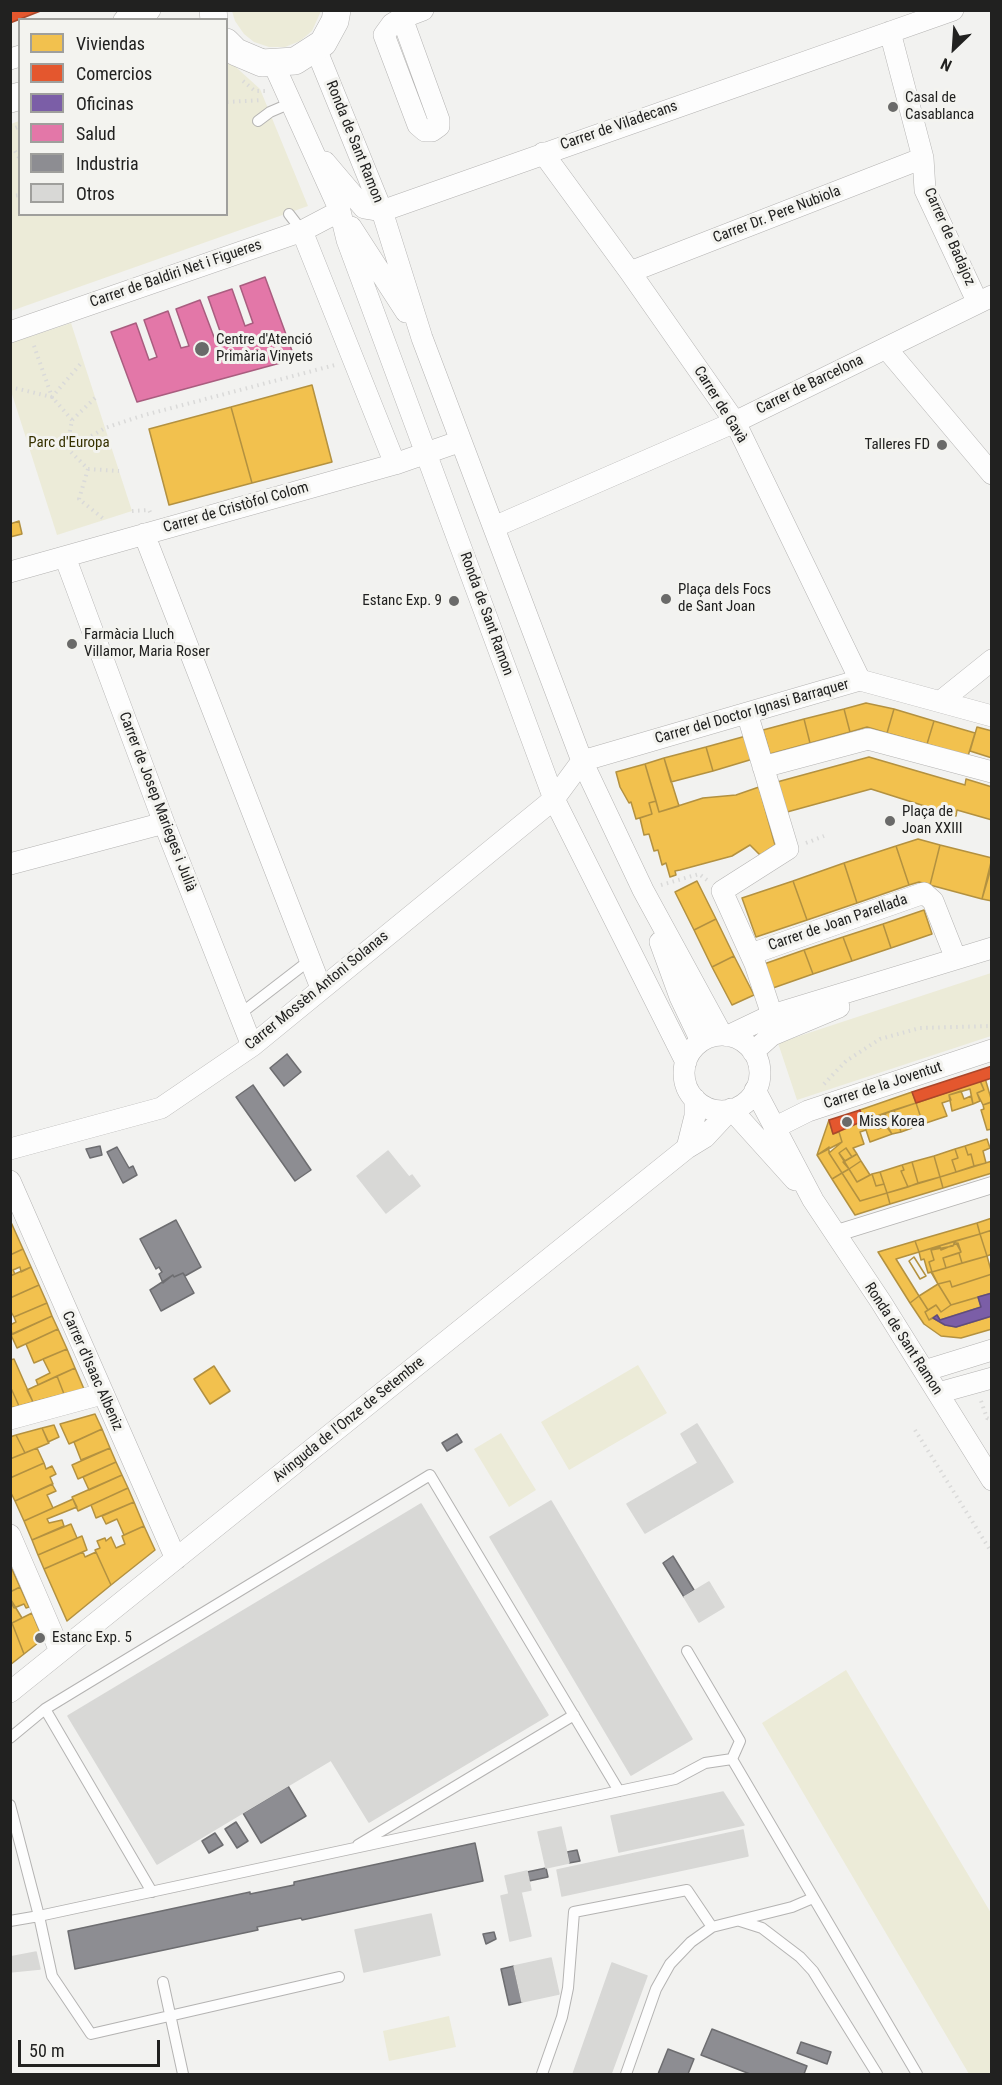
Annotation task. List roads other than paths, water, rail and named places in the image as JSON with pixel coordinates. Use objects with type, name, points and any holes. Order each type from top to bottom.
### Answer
[{"type":"street","points":[[129,18],[150,10]]},
{"type":"street","points":[[228,44],[236,52],[262,63],[274,65],[295,61],[316,49],[335,21],[337,10]]},
{"type":"street","points":[[402,18],[423,10]]},
{"type":"street","name":"Carrer de Viladecans","points":[[382,211],[953,10]]},
{"type":"street","name":"Carrer de Badajoz","points":[[890,32],[923,158],[925,190],[984,298]]},
{"type":"street","name":"Ronda de Sant Ramon","points":[[316,49],[382,211],[422,338],[582,761],[643,890],[725,1035],[744,1042],[753,1052]]},
{"type":"street","name":"Ronda de Sant Ramon","points":[[274,65],[340,211],[422,338]]},
{"type":"street","points":[[310,144],[364,208],[382,211]]},
{"type":"street","name":"Carrer de Gavà","points":[[543,153],[735,422],[860,680]]},
{"type":"street","name":"Carrer Dr. Pere Nubiola","points":[[630,272],[923,158]]},
{"type":"street","name":"Ronda de Sant Ramon","points":[[340,211],[347,240],[554,799],[686,1062],[684,1080],[695,1099]]},
{"type":"street","name":"Carrer de Baldiri Net i Figueres","points":[[20,334],[295,222],[340,211]]},
{"type":"street","points":[[295,222],[355,360],[395,464]]},
{"type":"street","name":"Carrer de Barcelona","points":[[494,527],[735,422],[984,298]]},
{"type":"street","points":[[886,348],[992,474]]},
{"type":"street","name":"Carrer de Cristòfol Colom","points":[[10,572],[395,464],[461,441]]},
{"type":"street","points":[[144,534],[321,988]]},
{"type":"street","name":"Carrer de Josep Marieges i Julià","points":[[65,557],[164,823],[252,1046]]},
{"type":"street","points":[[941,701],[992,660]]},
{"type":"street","name":"Carrer del Doctor Ignasi Barraquer","points":[[582,761],[860,680],[992,716]]},
{"type":"street","points":[[747,713],[788,849],[722,891],[751,954],[772,1015]]},
{"type":"street","points":[[763,767],[868,739],[992,772]]},
{"type":"street","name":"Carrer Mossèn Antoni Solanas","points":[[10,1149],[161,1108],[252,1046],[554,799],[582,761]]},
{"type":"street","points":[[10,864],[164,823]]},
{"type":"street","name":"Ronda de Sant Ramon","points":[[643,890],[680,997],[701,1041]]},
{"type":"street","name":"Carrer de Joan Parellada","points":[[751,954],[924,893],[933,902],[956,959]]},
{"type":"street","points":[[686,1062],[693,1048],[701,1041],[725,1035],[772,1015],[992,948]]},
{"type":"street","name":"Ronda de Sant Ramon","points":[[658,1007],[663,949]]},
{"type":"street","points":[[687,1148],[695,1116],[695,1099],[715,1110],[731,1109],[747,1101],[755,1090],[759,1070],[753,1052],[772,1035],[916,973]]},
{"type":"street","name":"Carrer de la Joventut","points":[[776,1127],[808,1111],[992,1050]]},
{"type":"street","name":"Ronda de Sant Ramon","points":[[755,1090],[813,1200],[992,1480]]},
{"type":"street","name":"Ronda de Sant Ramon","points":[[731,1109],[813,1200]]},
{"type":"street","name":"Avinguda de l'Onze de Setembre","points":[[10,1692],[687,1148],[714,1129],[731,1109]]},
{"type":"street","name":"Carrer d'Isaac Albeniz","points":[[10,1181],[176,1559]]},
{"type":"street","points":[[834,1234],[992,1185]]},
{"type":"street","points":[[924,1371],[992,1350]]},
{"type":"street","points":[[938,1393],[992,1378]]},
{"type":"street","points":[[10,1419],[102,1394]]},
{"type":"street","points":[[10,1535],[60,1652]]},
{"type":"lane","points":[[258,121],[270,112],[291,103]]},
{"type":"lane","points":[[240,1014],[310,960]]},
{"type":"lane","points":[[10,1738],[45,1709],[430,1475],[619,1791]]},
{"type":"lane","points":[[687,1651],[740,1741],[732,1760]]},
{"type":"lane","points":[[45,1709],[152,1892]]},
{"type":"lane","points":[[351,1849],[573,1715]]},
{"type":"lane","points":[[10,1921],[675,1779],[705,1763],[732,1760]]},
{"type":"lane","points":[[732,1760],[917,2074]]},
{"type":"lane","points":[[10,1805],[52,1976],[92,2034],[339,1977]]},
{"type":"lane","points":[[542,2074],[564,2007],[574,1912],[687,1890],[712,1927]]},
{"type":"lane","points":[[626,2074],[661,1980],[670,1964],[691,1942],[712,1927],[792,1907],[813,1898]]},
{"type":"lane","points":[[739,1921],[762,1928],[800,1957],[813,1971],[877,2074]]},
{"type":"lane","points":[[163,1982],[183,2074]]},
{"type":"place","name":"Casal de Casablanca","points":[[893,107]]},
{"type":"place","name":"Centre d'Atenció Primària Vinyets","points":[[202,349]]},
{"type":"place","name":"Talleres FD","points":[[942,445]]},
{"type":"place","name":"Plaça dels Focs de Sant Joan","points":[[666,599]]},
{"type":"place","name":"Estanc Exp. 9","points":[[454,601]]},
{"type":"place","name":"Farmàcia Lluch Villamor, Maria Roser","points":[[72,644]]},
{"type":"place","name":"Plaça de Joan XXIII","points":[[890,821]]},
{"type":"place","name":"Miss Korea","points":[[847,1122]]},
{"type":"place","name":"Estanc Exp. 5","points":[[40,1638]]},
{"type":"park label","name":"Parc d'Europa","points":[[69,443]]}]
